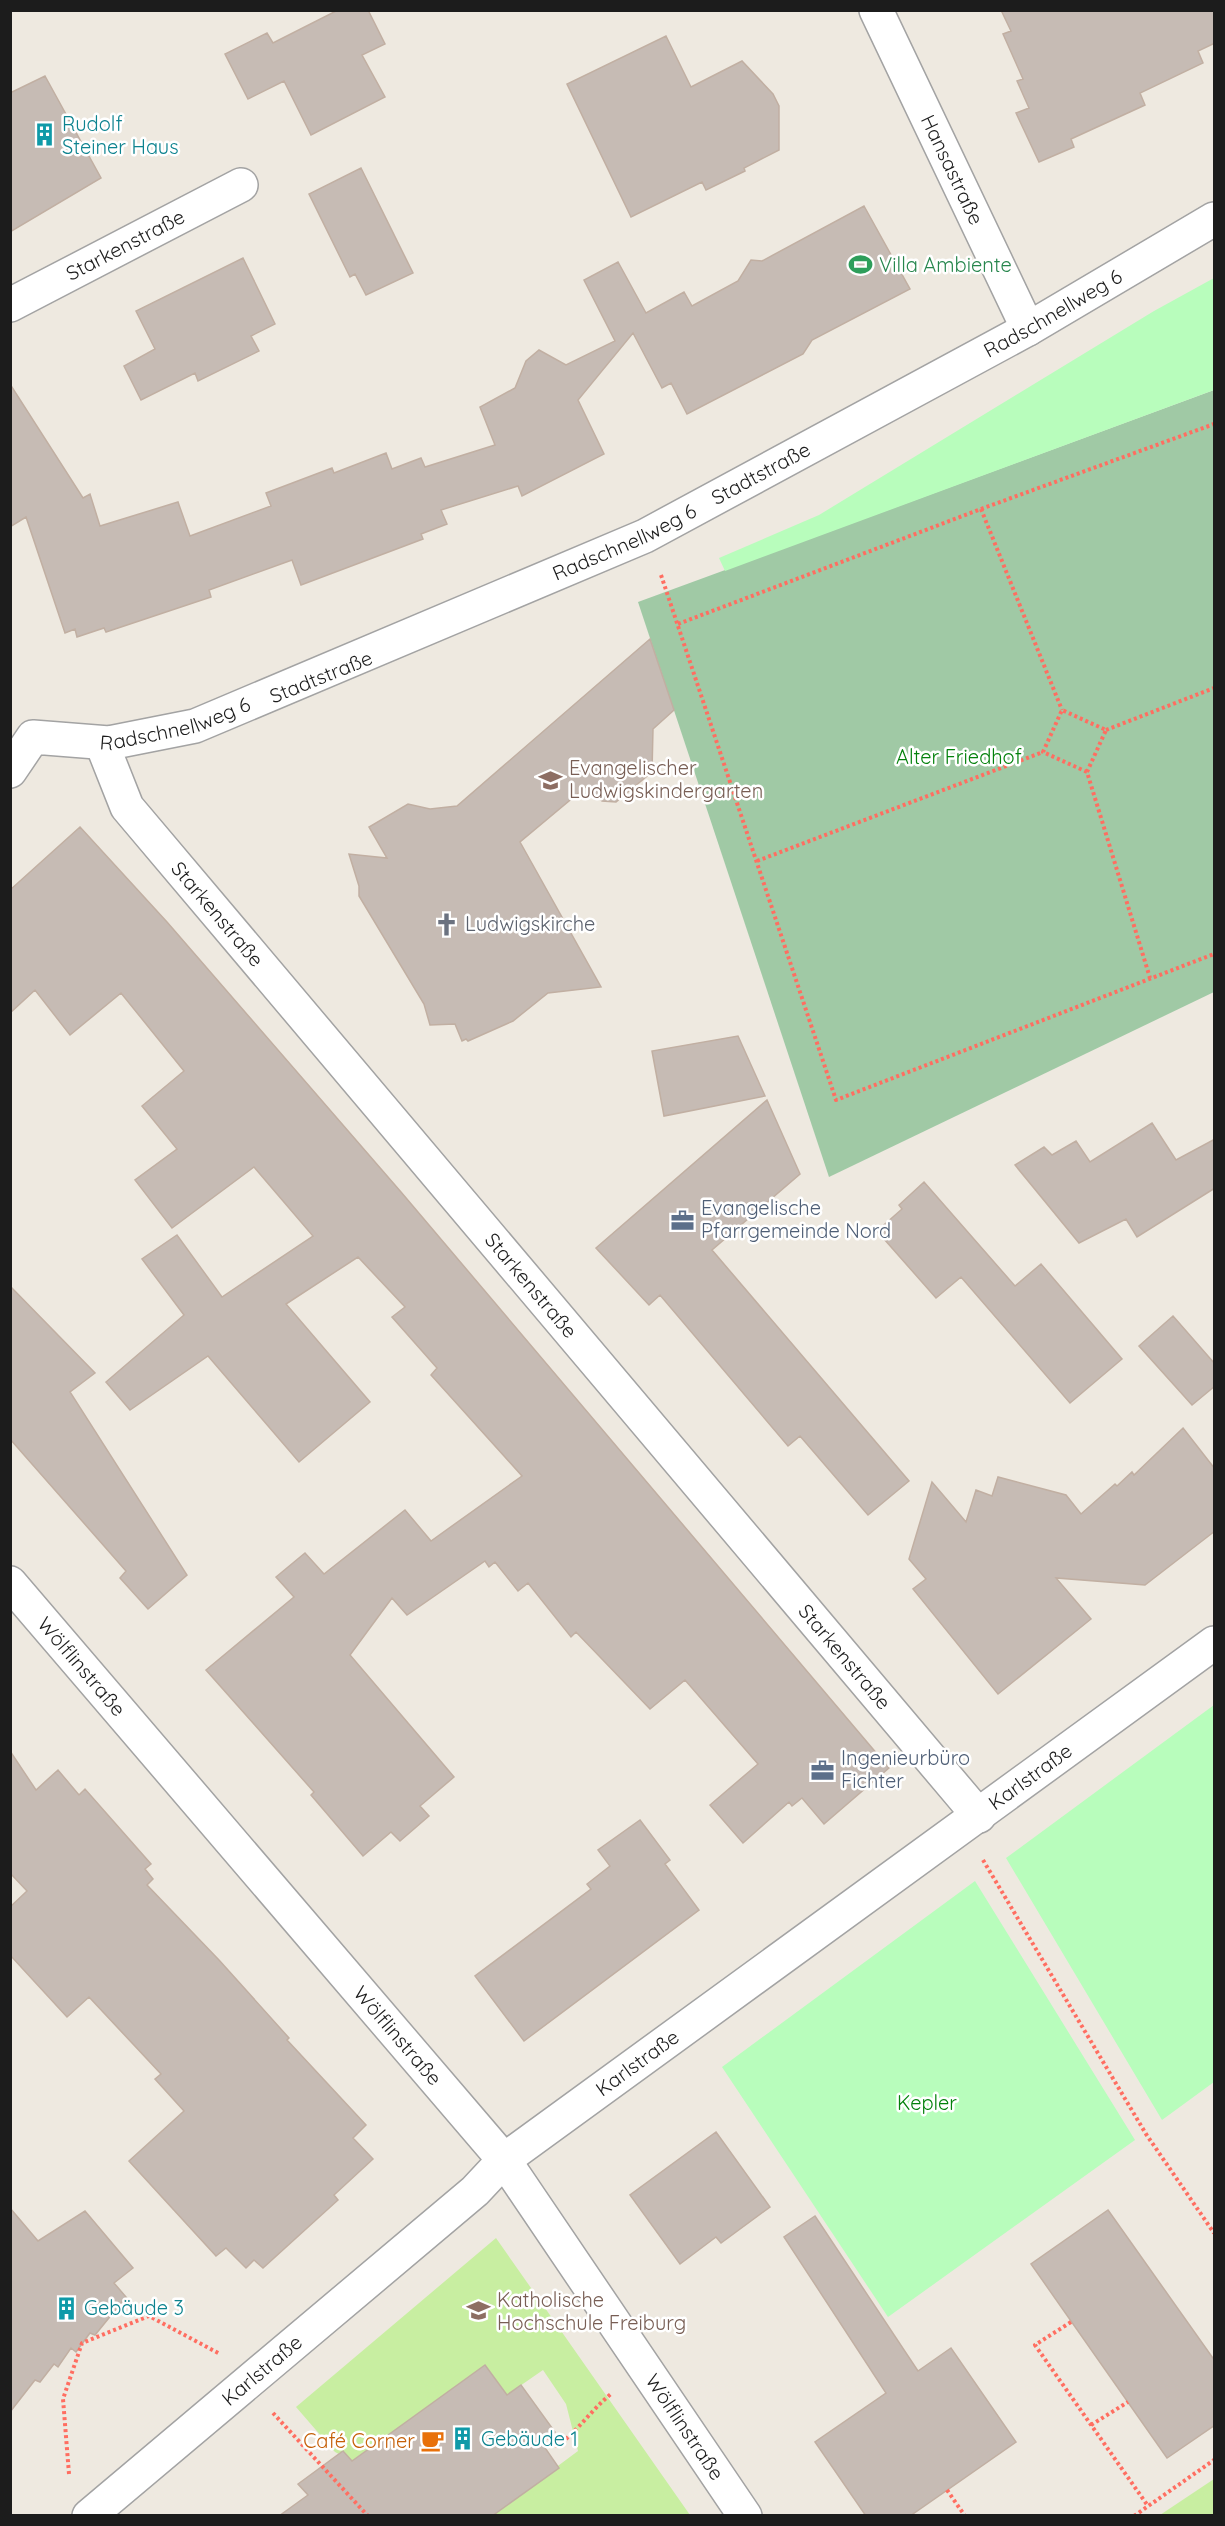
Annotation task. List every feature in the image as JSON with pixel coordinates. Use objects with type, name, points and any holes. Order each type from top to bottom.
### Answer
[{"type":"street","name":"Hansastraße","points":[[876,10],[1028,329]]},
{"type":"street","name":"Starkenstraße","points":[[10,305],[241,185]]},
{"type":"street","name":"Stadtstraße","points":[[105,744],[188,731],[310,684],[645,536],[817,448],[1028,329],[1215,217]]},
{"type":"street","name":"Radschnellweg 6","points":[[22,734],[105,744]]},
{"type":"street","points":[[10,772],[22,734]]},
{"type":"street","name":"Starkenstraße","points":[[105,744],[127,807],[971,1821]]},
{"type":"street","name":"Wölflinstraße","points":[[10,1583],[504,2160],[745,2516]]},
{"type":"street","name":"Karlstraße","points":[[88,2516],[475,2192],[504,2160],[1215,1643]]},
{"type":"path","points":[[678,624],[981,508],[1215,424]]},
{"type":"path","points":[[981,508],[1062,711],[1106,730],[1215,688]]},
{"type":"path","points":[[645,536],[678,624],[836,1100],[1215,954]]},
{"type":"path","points":[[757,861],[1043,752],[1062,711]]},
{"type":"path","points":[[1106,730],[1087,772],[1150,978]]},
{"type":"path","points":[[1043,752],[1087,772]]},
{"type":"path","points":[[971,1821],[1146,2134],[1215,2233]]},
{"type":"path","points":[[1071,2322],[1035,2345],[1148,2506]]},
{"type":"path","points":[[549,2437],[557,2446],[574,2434],[593,2408],[617,2389]]},
{"type":"path","points":[[1091,2425],[1128,2402]]},
{"type":"path","points":[[1134,2516],[1215,2460]]},
{"type":"path","points":[[947,2490],[965,2516]]},
{"type":"green space","points":[[1214,278],[1214,390],[725,571],[719,558],[819,515],[1154,311]]},
{"type":"green space","name":"Alter Friedhof","points":[[1214,390],[1214,992],[829,1177],[638,602]]},
{"type":"green space","points":[[1214,1705],[1214,2082],[1162,2120],[1006,1858]]},
{"type":"green space","name":"Kepler","points":[[975,1881],[1135,2140],[888,2317],[722,2067]]},
{"type":"green space","points":[[496,2238],[690,2515],[492,2515],[578,2451],[566,2404],[543,2370],[507,2395],[485,2366],[352,2461],[335,2452],[296,2407]]},
{"type":"green space","points":[[1214,2479],[1214,2515],[1160,2515]]},
{"type":"building","points":[[338,10],[368,10],[385,44],[362,55],[385,97],[311,135],[284,81],[248,99],[225,54],[267,33],[273,43]]},
{"type":"building","points":[[1001,10],[1215,10],[1215,43],[1198,51],[1203,63],[1140,93],[1145,105],[1071,139],[1074,147],[1039,162],[1016,113],[1029,108],[1017,81],[1023,79],[1003,34],[1011,31]]},
{"type":"building","points":[[666,36],[691,87],[742,61],[773,94],[779,106],[779,150],[744,168],[745,171],[706,190],[702,182],[631,217],[567,84]]},
{"type":"building","name":"Rudolf Steiner Haus","points":[[45,76],[101,178],[10,232],[10,93]]},
{"type":"building","points":[[361,168],[413,273],[366,295],[355,274],[350,277],[309,194]]},
{"type":"building","points":[[864,206],[910,289],[812,340],[803,354],[687,414],[671,383],[662,388],[633,333],[578,400],[604,454],[522,496],[518,486],[441,510],[447,524],[421,534],[423,539],[301,585],[292,560],[209,590],[211,597],[106,632],[104,628],[77,637],[75,629],[65,633],[26,517],[10,527],[10,384],[83,498],[90,494],[100,526],[178,502],[190,536],[271,506],[266,493],[332,468],[334,473],[386,453],[392,469],[421,458],[425,467],[495,445],[480,407],[515,388],[526,361],[539,350],[566,365],[615,341],[584,280],[618,262],[646,313],[684,292],[692,306],[738,281],[751,260],[762,261]]},
{"type":"building","points":[[243,258],[275,324],[251,336],[259,351],[198,381],[195,373],[141,400],[124,366],[155,349],[136,311]]},
{"type":"building","points":[[650,639],[674,710],[653,729],[652,772],[616,802],[602,801],[587,786],[520,842],[601,987],[548,993],[513,1021],[468,1041],[466,1039],[462,1041],[455,1024],[430,1025],[424,1004],[359,896],[359,886],[349,854],[387,858],[369,827],[408,804],[430,809],[457,806]]},
{"type":"building","points":[[80,827],[167,922],[401,1192],[889,1768],[824,1824],[802,1798],[792,1806],[789,1802],[743,1843],[710,1805],[758,1764],[685,1680],[650,1709],[576,1632],[571,1637],[528,1583],[518,1591],[495,1562],[489,1567],[485,1561],[407,1615],[392,1598],[350,1655],[454,1777],[420,1806],[429,1816],[400,1841],[391,1832],[363,1856],[311,1795],[314,1792],[206,1670],[294,1597],[276,1577],[305,1553],[324,1574],[405,1510],[431,1541],[522,1476],[431,1375],[437,1368],[392,1317],[405,1307],[358,1257],[286,1304],[370,1402],[299,1462],[208,1356],[130,1410],[106,1382],[184,1315],[142,1259],[177,1235],[222,1297],[313,1236],[254,1167],[172,1228],[135,1180],[177,1149],[142,1106],[184,1071],[121,993],[70,1035],[35,990],[10,1013],[10,890]]},
{"type":"building","points":[[738,1036],[765,1096],[664,1116],[652,1051]]},
{"type":"building","points":[[767,1100],[800,1174],[712,1250],[909,1481],[868,1515],[800,1436],[788,1446],[660,1295],[649,1305],[596,1248]]},
{"type":"building","points":[[1152,1123],[1176,1160],[1215,1139],[1215,1188],[1137,1237],[1126,1219],[1079,1243],[1015,1165],[1044,1147],[1052,1155],[1076,1141],[1090,1162]]},
{"type":"building","points":[[924,1182],[1015,1286],[1041,1264],[1122,1359],[1070,1403],[961,1277],[936,1298],[877,1231],[902,1209],[899,1205]]},
{"type":"building","points":[[10,1286],[95,1373],[70,1392],[187,1575],[148,1609],[120,1578],[126,1571],[10,1439]]},
{"type":"building","points":[[1173,1316],[1215,1364],[1215,1386],[1192,1405],[1139,1346]]},
{"type":"building","points":[[1183,1428],[1215,1469],[1215,1531],[1145,1585],[1056,1578],[1091,1619],[998,1694],[913,1589],[926,1579],[909,1559],[932,1482],[966,1522],[976,1490],[992,1496],[998,1477],[1066,1495],[1081,1514],[1115,1484],[1117,1486],[1132,1472],[1134,1475]]},
{"type":"building","points":[[10,1751],[36,1790],[58,1770],[79,1795],[85,1789],[151,1864],[145,1869],[153,1879],[147,1885],[219,1960],[289,2038],[287,2040],[366,2125],[353,2138],[373,2159],[334,2195],[338,2200],[263,2268],[254,2260],[246,2268],[226,2248],[216,2256],[129,2161],[184,2111],[155,2079],[161,2074],[89,1997],[67,2017],[10,1955],[10,1907],[27,1891],[10,1873]]},
{"type":"building","points":[[640,1820],[670,1860],[665,1864],[699,1910],[524,2041],[475,1976],[591,1889],[587,1884],[610,1866],[598,1850]]},
{"type":"building","points":[[716,2132],[770,2207],[721,2243],[716,2237],[680,2264],[630,2195]]},
{"type":"building","name":"Gebäude 3","points":[[10,2208],[38,2241],[85,2211],[133,2268],[114,2283],[126,2297],[95,2335],[90,2333],[76,2352],[71,2348],[58,2367],[54,2364],[40,2382],[35,2380],[10,2412]]},
{"type":"building","points":[[1108,2210],[1215,2361],[1215,2425],[1167,2458],[1031,2264]]},
{"type":"building","points":[[815,2216],[918,2371],[951,2348],[1016,2442],[910,2516],[866,2516],[815,2442],[886,2393],[784,2237]]},
{"type":"building","name":"Gebäude 1","points":[[485,2365],[507,2395],[521,2385],[555,2432],[541,2442],[559,2468],[492,2516],[279,2516],[308,2495],[298,2484],[343,2451],[352,2461]]},
{"type":"place","name":"Rudolf Steiner Haus","points":[[44,135]]},
{"type":"place","name":"Villa Ambiente","points":[[861,265]]},
{"type":"place","name":"Evangelischer Ludwigskindergarten","points":[[551,780]]},
{"type":"place","name":"Ludwigskirche","points":[[447,924]]},
{"type":"place","name":"Evangelische Pfarrgemeinde Nord","points":[[683,1220]]},
{"type":"place","name":"Ingenieurbüro Fichter","points":[[823,1770]]},
{"type":"place","name":"Gebäude 3","points":[[66,2308]]},
{"type":"place","name":"Katholische Hochschule Freiburg","points":[[479,2311]]},
{"type":"place","name":"Gebäude 1","points":[[463,2439]]},
{"type":"place","name":"Café Corner","points":[[433,2441]]}]
